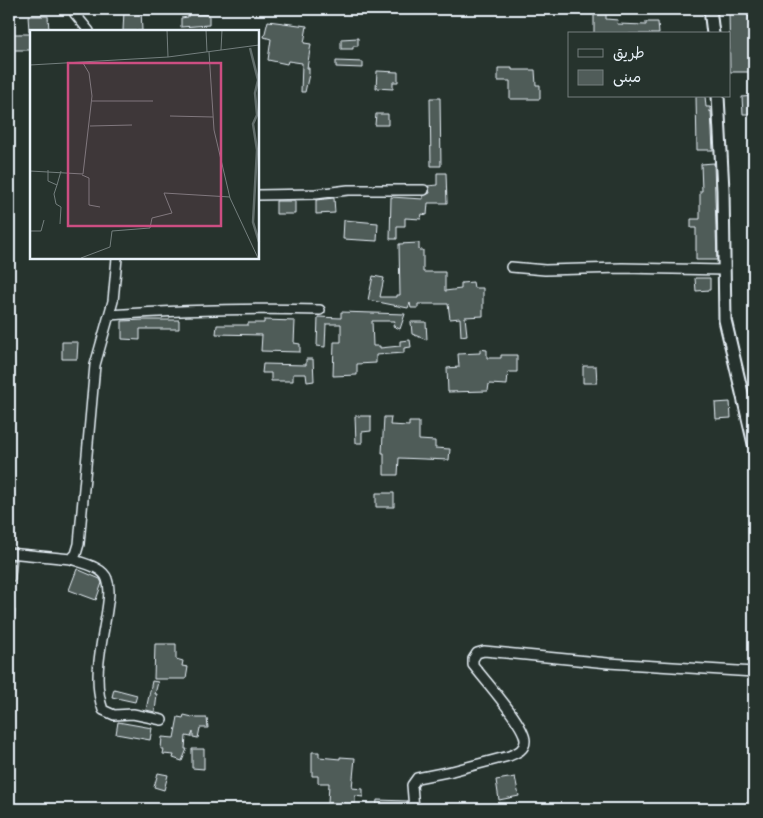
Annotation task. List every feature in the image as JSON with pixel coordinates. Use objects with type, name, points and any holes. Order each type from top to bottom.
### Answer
[{"type":"main road","points":[[710,9],[713,32]]},
{"type":"main road","points":[[718,98],[723,190],[724,306],[727,336],[754,444]]},
{"type":"street","points":[[74,9],[75,14],[88,30]]},
{"type":"street","points":[[259,195],[316,194],[348,190],[424,190]]},
{"type":"street","points":[[71,559],[76,554],[79,544],[95,365],[110,315],[117,259]]},
{"type":"street","points":[[511,267],[546,270],[622,268],[724,270]]},
{"type":"street","points":[[110,315],[185,310],[320,310]]},
{"type":"street","points":[[9,553],[71,559],[98,570],[107,578],[109,595],[97,680],[98,697],[103,710],[114,715],[133,714],[162,720]]},
{"type":"street","points":[[414,809],[412,785],[417,778],[509,756],[524,747],[526,740],[521,728],[473,665],[473,659],[477,653],[484,651],[608,663],[754,672]]},
{"type":"building","points":[[196,9],[196,14],[209,15],[209,25],[181,27],[181,18],[188,17],[188,10]]},
{"type":"building","points":[[124,10],[141,10],[142,30],[123,30]]},
{"type":"building","points":[[594,11],[606,11],[606,19],[618,20],[617,24],[646,25],[646,22],[658,22],[659,32],[594,32]]},
{"type":"building","points":[[729,13],[748,13],[749,20],[754,20],[754,33],[749,33],[750,50],[754,50],[754,57],[751,57],[751,72],[730,72]]},
{"type":"building","points":[[28,16],[48,16],[49,30],[29,31]]},
{"type":"building","points":[[268,21],[307,26],[304,43],[311,44],[307,68],[309,68],[309,74],[305,92],[301,92],[302,63],[288,61],[287,64],[268,60],[271,39],[264,37]]},
{"type":"building","points":[[11,34],[30,34],[30,50],[9,50],[9,37],[11,37]]},
{"type":"building","points":[[358,38],[358,46],[353,46],[353,49],[341,49],[341,39]]},
{"type":"building","points":[[336,61],[363,62],[363,68],[336,67]]},
{"type":"building","points":[[498,68],[535,70],[536,85],[540,85],[540,99],[510,99],[510,81],[498,81]]},
{"type":"building","points":[[377,71],[398,72],[398,82],[393,82],[393,89],[376,88]]},
{"type":"building","points":[[754,96],[754,114],[743,114],[742,97]]},
{"type":"building","points":[[430,98],[440,98],[441,166],[431,166]]},
{"type":"building","points":[[696,98],[705,98],[706,107],[710,107],[711,111],[713,150],[697,150]]},
{"type":"building","points":[[376,114],[388,114],[388,125],[375,125]]},
{"type":"building","points":[[714,163],[717,260],[696,260],[696,228],[691,228],[691,219],[700,219],[701,164]]},
{"type":"building","points":[[437,173],[446,173],[447,203],[428,203],[427,215],[422,214],[421,219],[405,218],[405,226],[397,226],[397,239],[390,239],[391,197],[423,199],[423,196],[430,193],[428,186],[437,185]]},
{"type":"building","points":[[334,198],[335,213],[316,214],[316,200]]},
{"type":"building","points":[[276,201],[295,201],[295,214],[276,214]]},
{"type":"building","points":[[344,220],[378,223],[377,241],[343,239]]},
{"type":"building","points":[[419,243],[419,250],[423,250],[423,272],[445,272],[445,291],[461,289],[461,283],[473,282],[474,288],[483,288],[483,316],[465,317],[467,335],[461,336],[460,318],[450,319],[448,304],[418,304],[418,308],[411,308],[410,303],[408,308],[368,300],[373,276],[384,278],[380,297],[397,297],[397,295],[400,295],[399,244]]},
{"type":"building","points":[[695,278],[710,278],[710,290],[696,291]]},
{"type":"building","points":[[341,312],[405,314],[400,329],[393,326],[395,321],[372,321],[373,346],[380,346],[380,348],[400,346],[400,341],[410,340],[411,347],[404,348],[404,353],[376,355],[376,363],[357,364],[357,375],[333,376],[334,342],[341,342],[341,324],[326,324],[325,347],[317,346],[318,317],[341,318]]},
{"type":"building","points":[[179,320],[179,329],[140,329],[140,340],[122,339],[122,321]]},
{"type":"building","points":[[264,320],[295,321],[294,343],[300,344],[300,352],[261,351],[262,335],[216,334],[217,325],[248,325],[248,323],[264,323]]},
{"type":"building","points":[[411,322],[426,322],[427,340],[412,334]]},
{"type":"building","points":[[62,342],[78,342],[77,359],[62,359]]},
{"type":"building","points":[[480,349],[487,350],[487,358],[501,358],[501,355],[517,355],[517,372],[508,372],[507,385],[489,384],[488,391],[448,392],[447,368],[459,367],[458,354],[480,353]]},
{"type":"building","points":[[306,359],[313,359],[314,381],[307,382],[306,374],[293,374],[293,381],[271,381],[271,373],[262,373],[263,364],[306,365]]},
{"type":"building","points":[[583,366],[596,366],[597,383],[583,383]]},
{"type":"building","points":[[730,402],[731,418],[716,419],[715,403]]},
{"type":"building","points":[[355,416],[371,416],[371,431],[362,432],[362,443],[356,443]]},
{"type":"building","points":[[384,417],[391,417],[390,425],[409,426],[409,422],[419,422],[419,440],[435,441],[435,448],[450,449],[449,460],[399,458],[398,475],[384,475],[384,453],[382,453]]},
{"type":"building","points":[[376,493],[394,493],[394,507],[376,507]]},
{"type":"building","points":[[754,513],[754,537],[750,538],[748,514]]},
{"type":"building","points":[[9,560],[17,560],[15,581],[9,581]]},
{"type":"building","points":[[77,569],[100,579],[102,583],[96,600],[69,590]]},
{"type":"building","points":[[9,609],[15,610],[13,649],[9,648]]},
{"type":"building","points":[[155,644],[176,644],[176,659],[183,661],[182,666],[188,667],[186,679],[154,679]]},
{"type":"building","points":[[152,681],[158,682],[155,694],[157,694],[155,712],[146,710]]},
{"type":"building","points":[[114,689],[137,695],[135,702],[112,697]]},
{"type":"building","points":[[184,715],[207,718],[208,728],[200,728],[198,738],[193,737],[193,732],[191,737],[186,736],[185,749],[187,749],[182,761],[173,758],[174,755],[163,754],[164,749],[161,749],[162,737],[174,738],[178,717],[183,718]]},
{"type":"building","points":[[118,722],[152,728],[150,740],[116,734]]},
{"type":"building","points":[[192,749],[204,749],[204,769],[192,768]]},
{"type":"building","points":[[312,752],[319,752],[319,757],[355,758],[352,788],[363,789],[363,797],[355,796],[355,804],[328,803],[329,783],[318,783],[318,776],[312,776]]},
{"type":"building","points":[[158,773],[168,775],[164,790],[154,787]]},
{"type":"building","points":[[515,777],[519,796],[499,800],[496,780]]},
{"type":"building","points":[[377,800],[407,801],[407,809],[376,809]]}]
